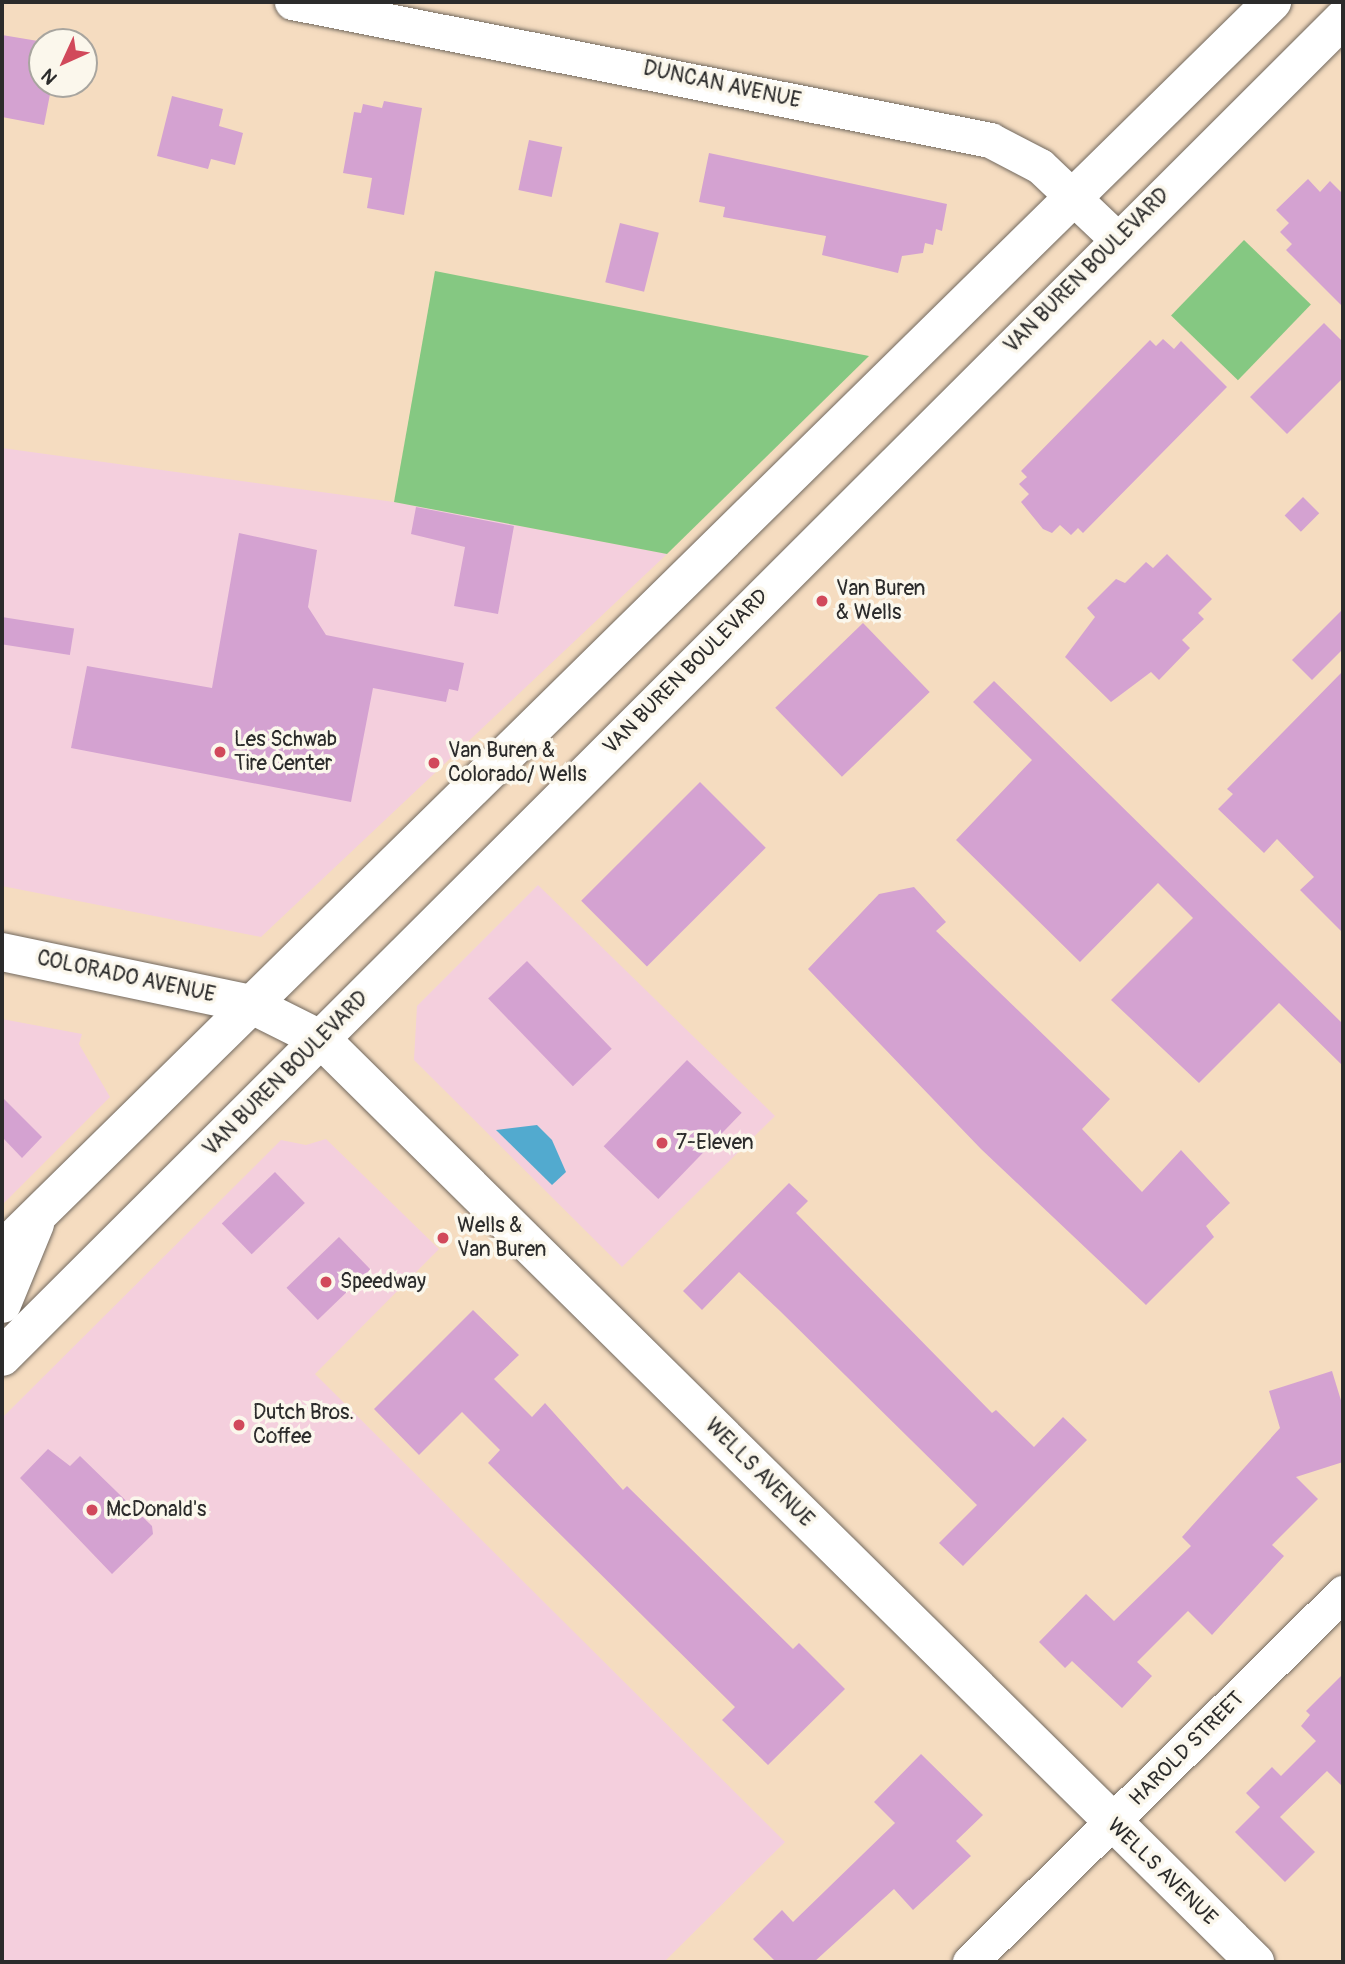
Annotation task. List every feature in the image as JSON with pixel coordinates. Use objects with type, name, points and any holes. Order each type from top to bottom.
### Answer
[{"type":"main road","points":[[2,1250],[1272,2]]},
{"type":"main road","name":"VAN BUREN BOULEVARD","points":[[2,1357],[322,1040],[1118,240],[1343,19]]},
{"type":"main road","name":"COLORADO AVENUE","points":[[2,952],[250,1004]]},
{"type":"main road","name":"WELLS AVENUE","points":[[250,1004],[322,1040],[1112,1824],[1255,1962]]},
{"type":"main road","points":[[2,1304],[40,1212]]},
{"type":"street","name":"DUNCAN AVENUE","points":[[292,2],[423,12],[990,140],[1026,156],[1118,240]]},
{"type":"street","name":"HAROLD STREET","points":[[970,1962],[1343,1593]]},
{"type":"shaded area","points":[[2,448],[394,502],[667,554],[261,937],[2,886]]},
{"type":"shaded area","points":[[538,885],[775,1116],[622,1267],[414,1060],[417,1006]]},
{"type":"shaded area","points":[[2,1019],[82,1034],[79,1044],[110,1097],[2,1205]]},
{"type":"shaded area","points":[[326,1139],[439,1249],[315,1374],[785,1842],[664,1962],[2,1962],[2,1418],[281,1140],[306,1145]]},
{"type":"green space","points":[[1244,240],[1311,305],[1238,380],[1171,316]]},
{"type":"green space","points":[[435,271],[869,356],[667,554],[394,502]]},
{"type":"water","points":[[537,1125],[552,1140],[566,1172],[552,1185],[496,1130]]},
{"type":"building","points":[[2,35],[28,39],[28,98],[49,98],[44,125],[2,117]]},
{"type":"building","points":[[172,96],[223,109],[219,126],[243,133],[235,165],[211,159],[208,169],[157,156]]},
{"type":"building","points":[[384,101],[422,108],[404,215],[367,208],[372,178],[343,173],[354,112],[361,113],[363,104],[382,108]]},
{"type":"building","points":[[529,140],[562,147],[552,197],[518,190]]},
{"type":"building","points":[[709,153],[947,204],[942,231],[936,229],[933,245],[925,243],[923,253],[902,256],[898,273],[822,255],[826,236],[723,217],[725,207],[699,202]]},
{"type":"building","points":[[1308,179],[1320,192],[1330,181],[1343,194],[1343,307],[1286,250],[1292,244],[1280,232],[1289,223],[1276,210]]},
{"type":"building","points":[[620,223],[659,233],[644,292],[605,282]]},
{"type":"building","points":[[1324,323],[1343,342],[1343,378],[1287,434],[1250,397]]},
{"type":"building","points":[[1163,339],[1174,349],[1181,341],[1227,387],[1083,533],[1078,528],[1071,535],[1060,525],[1052,533],[1043,529],[1021,502],[1029,494],[1019,484],[1027,477],[1021,471],[1150,340],[1156,346]]},
{"type":"building","points":[[1303,497],[1319,513],[1301,532],[1285,515]]},
{"type":"building","points":[[416,507],[514,526],[498,614],[454,606],[465,547],[411,534]]},
{"type":"building","points":[[239,533],[317,550],[308,607],[326,635],[464,663],[458,691],[449,689],[446,702],[373,688],[351,802],[71,748],[87,666],[212,688]]},
{"type":"building","points":[[1167,554],[1212,599],[1198,613],[1204,619],[1182,640],[1190,648],[1159,680],[1151,672],[1111,702],[1065,657],[1095,617],[1087,608],[1116,579],[1125,583],[1146,562],[1153,568]]},
{"type":"building","points":[[1343,609],[1343,649],[1312,680],[1292,660]]},
{"type":"building","points":[[2,617],[74,628],[70,655],[2,644]]},
{"type":"building","points":[[863,623],[930,692],[842,777],[775,708]]},
{"type":"building","points":[[1343,671],[1343,933],[1300,890],[1314,877],[1277,839],[1264,853],[1218,809],[1233,794],[1227,789]]},
{"type":"building","points":[[994,681],[1343,1024],[1343,1066],[1279,1003],[1199,1083],[1111,1000],[1193,918],[1158,883],[1080,962],[956,840],[1032,760],[973,702]]},
{"type":"building","points":[[700,782],[766,848],[647,967],[581,901]]},
{"type":"building","points":[[914,887],[946,922],[936,931],[1110,1099],[1082,1129],[1142,1192],[1181,1150],[1230,1203],[1206,1226],[1214,1237],[1146,1305],[981,1149],[808,969],[879,894]]},
{"type":"building","points":[[527,961],[612,1049],[573,1086],[488,999]]},
{"type":"building","points":[[687,1060],[742,1113],[658,1199],[604,1146]]},
{"type":"building","points":[[2,1097],[42,1137],[22,1158],[2,1137]]},
{"type":"building","points":[[275,1172],[305,1203],[252,1254],[222,1223]]},
{"type":"building","points":[[789,1183],[808,1201],[796,1213],[992,1413],[996,1410],[1034,1447],[1063,1417],[1087,1440],[963,1566],[939,1543],[977,1505],[780,1311],[739,1272],[702,1310],[683,1291]]},
{"type":"building","points":[[339,1237],[370,1269],[318,1320],[286,1288]]},
{"type":"building","points":[[473,1310],[519,1355],[494,1379],[532,1417],[545,1403],[623,1490],[627,1486],[793,1649],[799,1643],[845,1689],[768,1765],[722,1720],[735,1707],[488,1463],[500,1450],[462,1412],[419,1455],[374,1409]]},
{"type":"building","points":[[1332,1371],[1343,1407],[1343,1462],[1296,1477],[1318,1499],[1272,1545],[1284,1556],[1212,1635],[1188,1611],[1137,1662],[1152,1676],[1122,1708],[1072,1661],[1065,1668],[1039,1642],[1086,1594],[1114,1621],[1191,1546],[1182,1537],[1280,1428],[1269,1391]]},
{"type":"building","points":[[48,1449],[70,1466],[80,1456],[152,1526],[153,1534],[112,1574],[20,1478]]},
{"type":"building","points":[[1343,1674],[1343,1787],[1327,1771],[1280,1817],[1315,1852],[1285,1882],[1235,1832],[1260,1807],[1246,1793],[1272,1767],[1281,1776],[1316,1741],[1301,1726],[1310,1715],[1306,1711]]},
{"type":"building","points":[[921,1754],[983,1815],[956,1841],[971,1856],[913,1910],[894,1889],[814,1962],[776,1962],[753,1939],[782,1910],[793,1922],[895,1823],[874,1802]]},
{"type":"place","name":"Van Buren & Wells","points":[[822,601]]},
{"type":"place","name":"Les Schwab Tire Center","points":[[220,752]]},
{"type":"place","name":"Van Buren & Colorado/ Wells","points":[[434,763]]},
{"type":"place","name":"7-Eleven","points":[[662,1143]]},
{"type":"place","name":"Wells & Van Buren","points":[[443,1238]]},
{"type":"place","name":"Speedway","points":[[326,1282]]},
{"type":"place","name":"Dutch Bros. Coffee","points":[[239,1425]]},
{"type":"place","name":"McDonald's","points":[[92,1510]]}]
